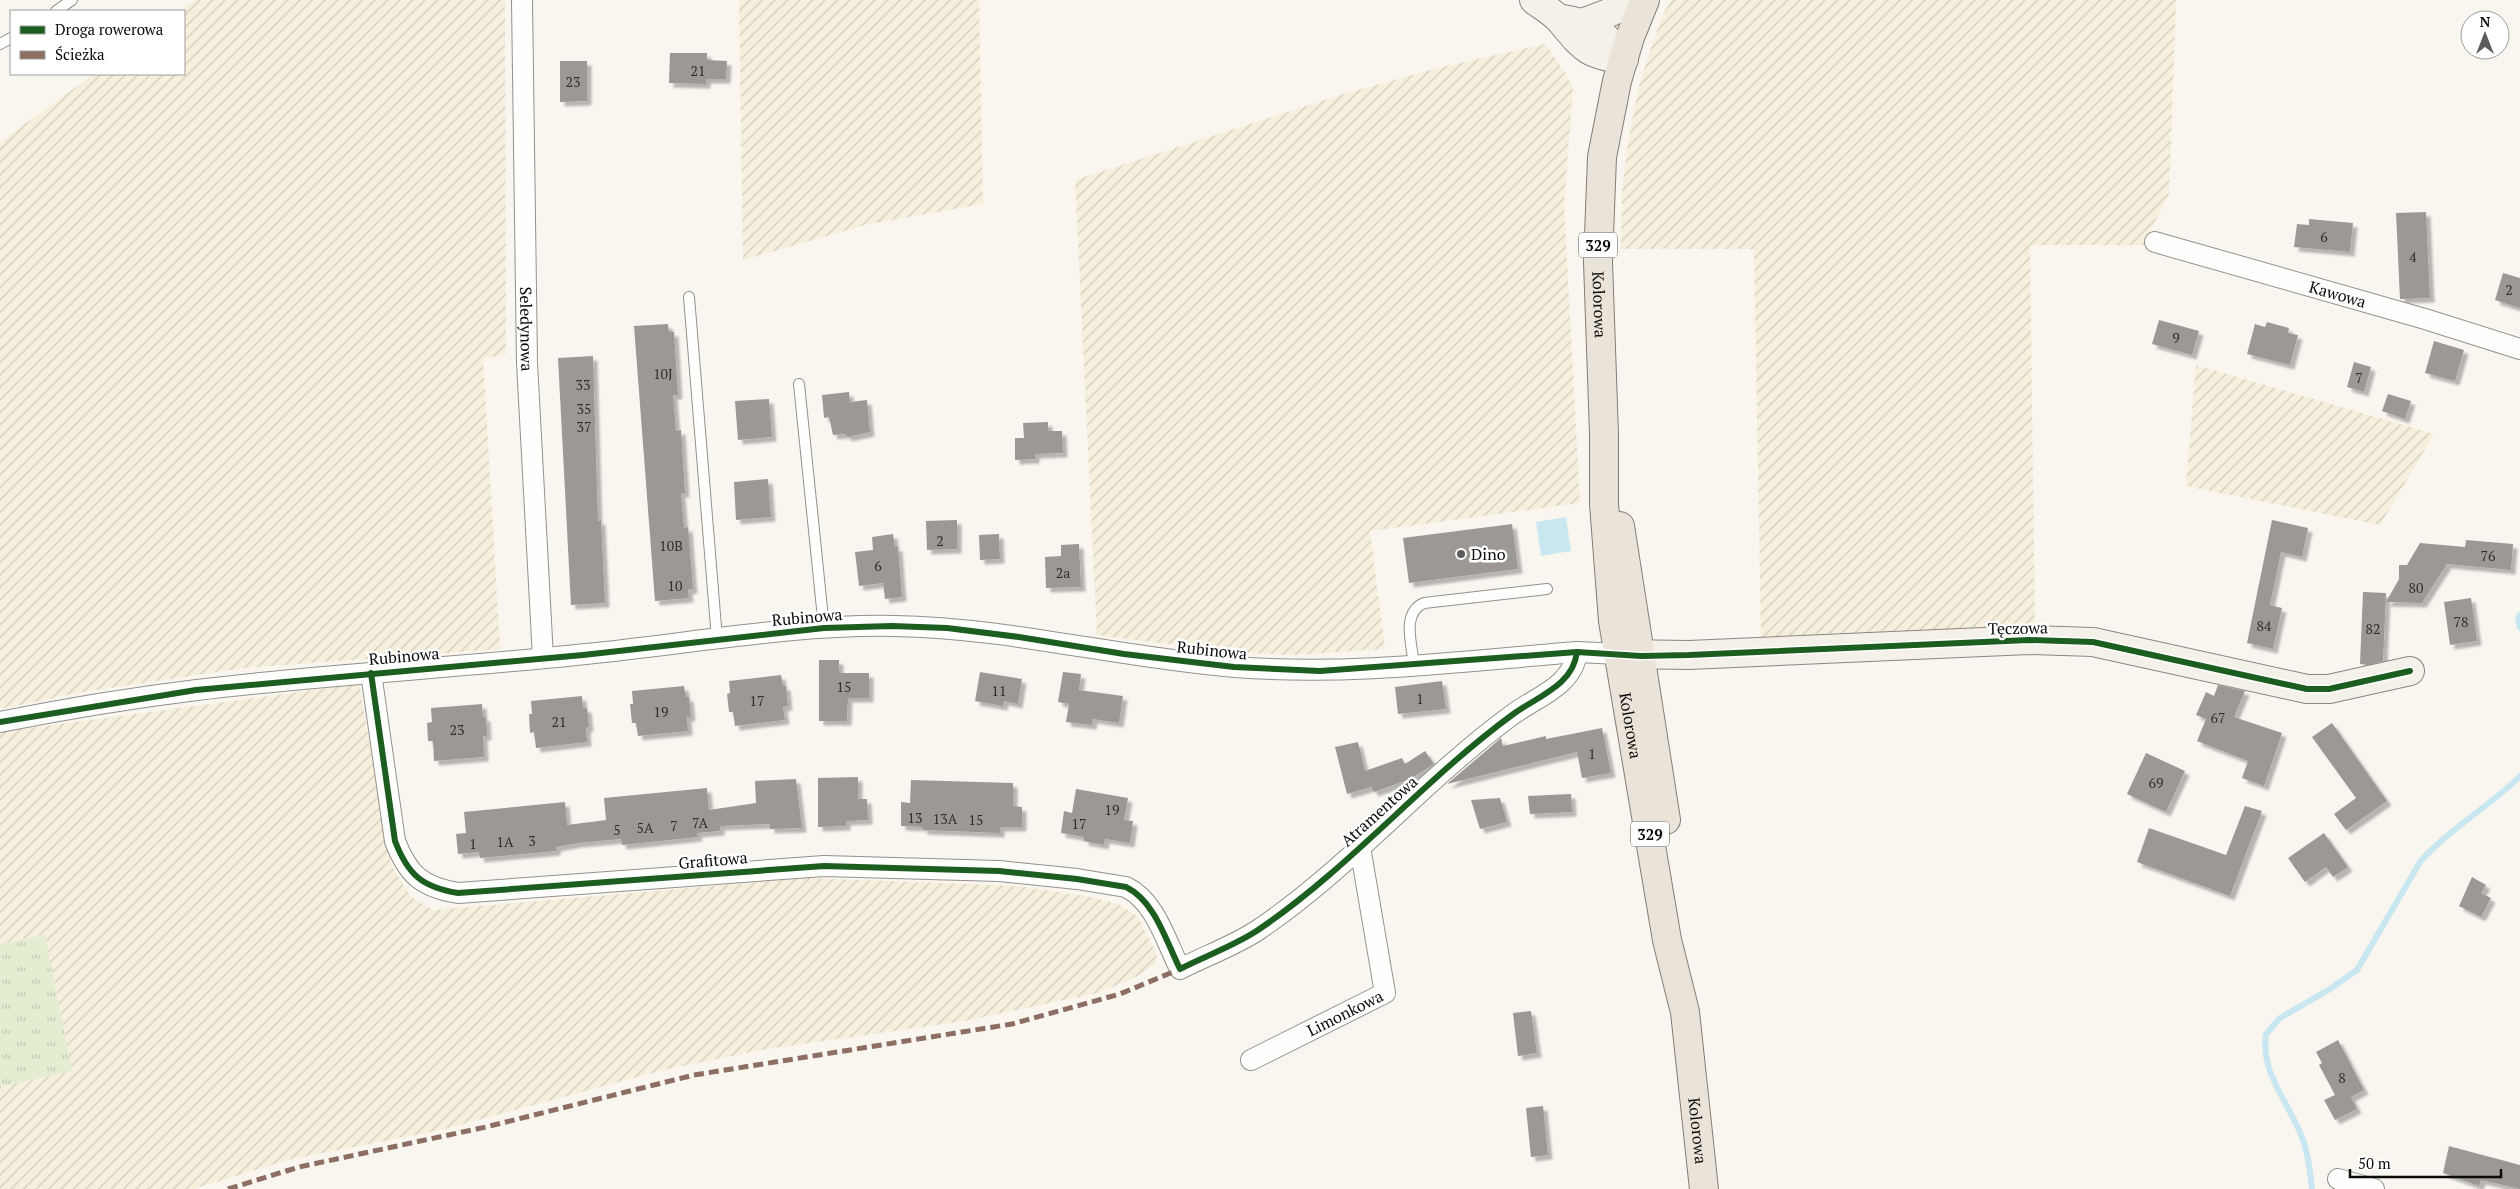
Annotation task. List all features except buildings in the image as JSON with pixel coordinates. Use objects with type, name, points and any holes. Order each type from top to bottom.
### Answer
[{"type":"main road","name":"329","points":[[1624,59],[1646,0]]},
{"type":"main road","name":"Kolorowa","points":[[1624,59],[1608,118],[1599,191],[1598,262],[1604,434],[1602,476],[1606,554],[1630,656],[1668,940],[1685,1012],[1704,1189]]},
{"type":"street","name":"Seledynowa","points":[[522,0],[527,363],[543,658]]},
{"type":"street","points":[[1534,0],[1570,20],[1580,44],[1592,53],[1624,59]]},
{"type":"street","points":[[1570,20],[1611,12],[1633,0]]},
{"type":"street","name":"Kawowa","points":[[2155,242],[2425,319],[2520,349]]},
{"type":"street","name":"Rubinowa","points":[[0,722],[196,690],[543,658],[824,628],[892,626],[947,628],[1019,637],[1124,654],[1234,667],[1320,671],[1577,652],[1630,656]]},
{"type":"street","name":"Tęczowa","points":[[1630,656],[2029,640],[2093,642],[2307,689],[2330,689],[2410,671]]},
{"type":"street","name":"Atramentowa","points":[[1180,969],[1257,930],[1325,878],[1504,721],[1569,675],[1576,665],[1577,652]]},
{"type":"street","name":"Grafitowa","points":[[371,673],[395,841],[402,859],[416,876],[435,889],[458,893],[824,866],[999,871],[1036,874],[1126,887],[1138,893],[1155,918],[1180,969]]},
{"type":"street","name":"Limonkowa","points":[[1251,1060],[1385,993],[1360,847]]},
{"type":"street","points":[[2338,1179],[2374,1189]]},
{"type":"lane","points":[[57,10],[72,0]]},
{"type":"lane","points":[[689,297],[718,639]]},
{"type":"lane","points":[[799,384],[824,628]]},
{"type":"lane","points":[[1414,664],[1409,622],[1416,606],[1424,603],[1547,589]]},
{"type":"shaded area","points":[[196,0],[505,0],[506,355],[483,358],[500,649],[244,668],[83,692],[0,709],[0,142],[93,75],[185,75],[185,10],[182,10]]},
{"type":"shaded area","points":[[739,0],[979,0],[983,204],[869,224],[743,260]]},
{"type":"shaded area","points":[[1671,0],[2176,0],[2169,194],[2149,233],[2147,245],[2030,245],[2035,628],[1761,637],[1754,249],[1621,249],[1622,192],[1628,141],[1640,82],[1661,18]]},
{"type":"shaded area","points":[[1545,44],[1564,71],[1573,88],[1564,205],[1580,503],[1370,531],[1385,649],[1291,655],[1228,652],[1097,635],[1075,180],[1347,93],[1438,68]]},
{"type":"shaded area","points":[[2196,365],[2434,434],[2380,525],[2186,486]]},
{"type":"shaded area","points":[[359,684],[391,865],[411,897],[433,910],[807,878],[1017,886],[1086,896],[1118,904],[1137,916],[1157,957],[1154,965],[1136,977],[1098,993],[965,1021],[767,1049],[664,1070],[441,1130],[292,1159],[193,1189],[0,1189],[0,1087],[72,1071],[45,935],[0,944],[0,732]]},
{"type":"green space","points":[[45,935],[72,1071],[0,1087],[0,944]]},
{"type":"water","points":[[1566,517],[1571,551],[1541,556],[1536,522]]},
{"type":"waterway","points":[[2520,615],[2518,618],[2520,628]]},
{"type":"waterway","points":[[2312,1189],[2304,1143],[2299,1129],[2272,1077],[2265,1049],[2266,1034],[2280,1018],[2330,989],[2357,970],[2420,862],[2431,850],[2520,776]]},
{"type":"marked path","points":[[228,1189],[299,1167],[486,1127],[694,1075],[1012,1024],[1120,994],[1180,969]]},
{"type":"cycle path","points":[[0,722],[196,690],[583,655],[824,628],[892,626],[947,628],[1019,637],[1124,654],[1234,667],[1320,671],[1577,652],[1641,656],[1689,655],[2029,640],[2093,642],[2307,689],[2329,689],[2410,671]]},
{"type":"cycle path","points":[[371,673],[395,841],[405,863],[411,871],[418,878],[435,887],[458,893],[824,866],[999,871],[1077,879],[1126,887],[1136,893],[1145,902],[1159,923],[1180,969],[1249,936],[1292,906],[1324,880],[1479,741],[1512,715],[1552,690],[1561,682],[1569,674],[1577,652]]},
{"type":"place","name":"Dino","points":[[1461,554]]}]
